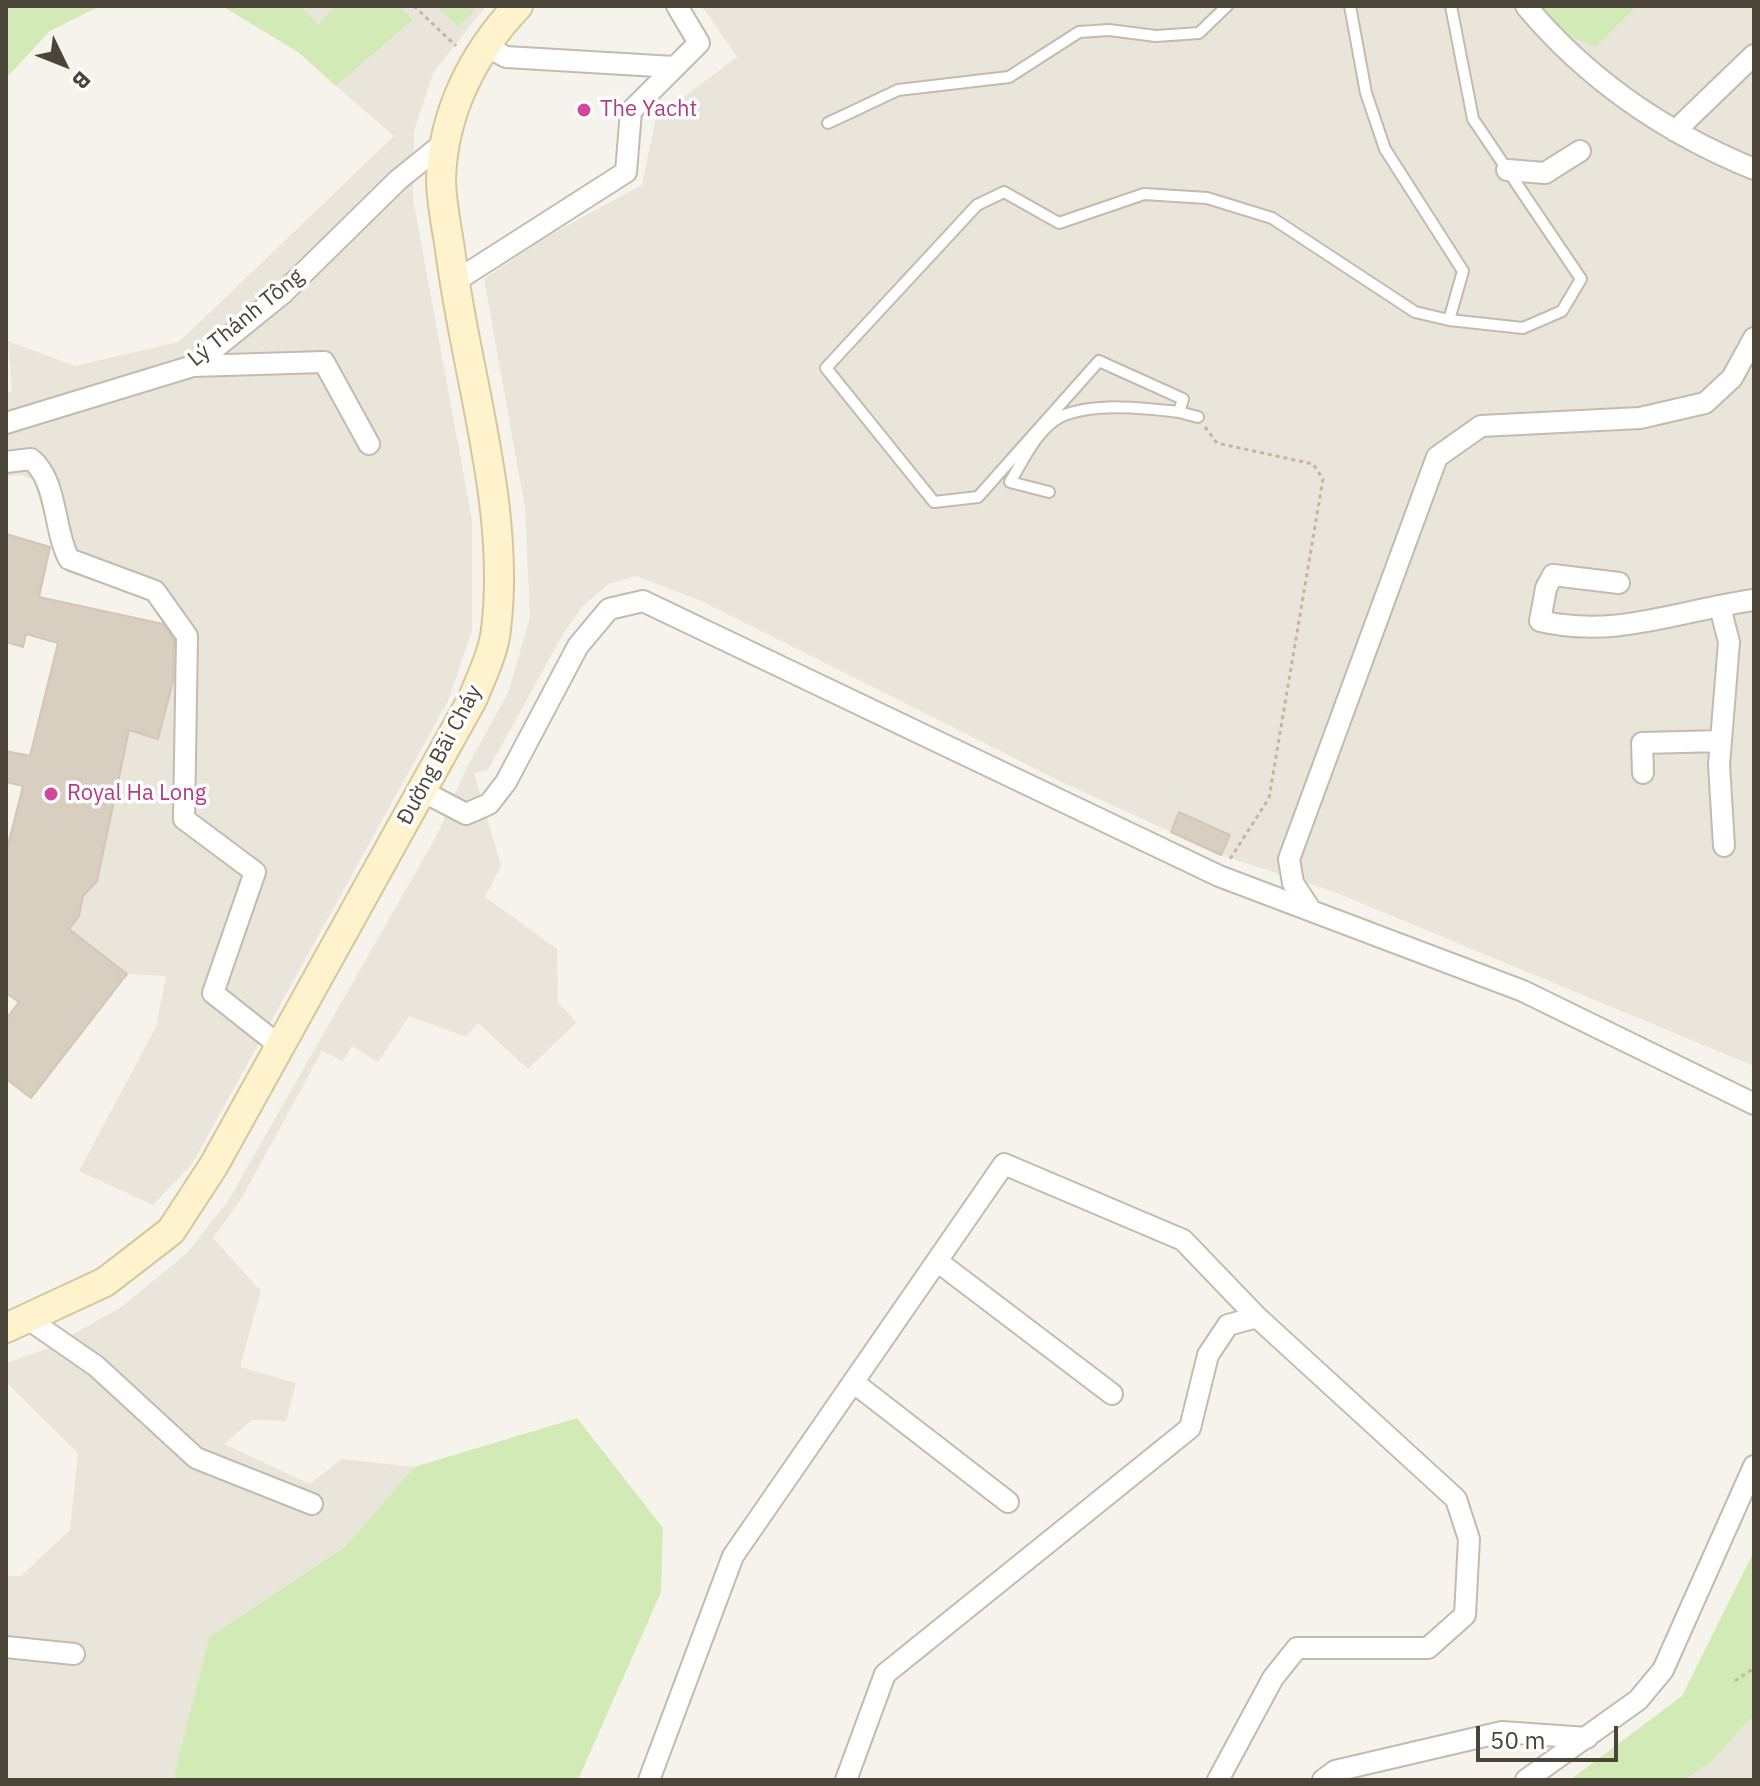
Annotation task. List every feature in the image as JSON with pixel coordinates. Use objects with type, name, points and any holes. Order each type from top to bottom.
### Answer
[{"type":"main road","name":"Đường Bãi Cháy","points":[[17,1324],[105,1282],[171,1231],[214,1165],[473,698],[496,633],[499,595],[495,515],[454,282],[441,181],[445,142],[461,86],[480,53],[518,6]]},
{"type":"street","points":[[454,282],[626,172],[631,111],[699,43],[677,6]]},
{"type":"street","points":[[1526,6],[1606,86],[1675,131],[1754,169]]},
{"type":"street","points":[[480,53],[674,67]]},
{"type":"street","points":[[1675,131],[1754,55]]},
{"type":"street","name":"Lý Thánh Tông","points":[[6,423],[193,366],[282,294],[398,180],[445,142]]},
{"type":"street","points":[[1507,170],[1545,173],[1580,151]]},
{"type":"street","points":[[1310,909],[1293,883],[1289,859],[1437,457],[1481,426],[1640,418],[1705,403],[1732,378],[1754,338]]},
{"type":"street","points":[[193,366],[324,362],[369,444]]},
{"type":"street","points":[[6,462],[31,459],[37,464],[45,478],[69,559],[155,591],[187,636],[184,819],[255,872],[213,993],[280,1046]]},
{"type":"street","points":[[1619,583],[1553,575],[1546,588],[1540,621],[1558,625],[1621,627],[1754,600]]},
{"type":"street","points":[[422,791],[466,814],[489,804],[506,782],[578,646],[609,609],[643,601],[1219,876],[1523,991],[1754,1104]]},
{"type":"street","points":[[1720,607],[1729,642],[1719,765],[1724,846]]},
{"type":"street","points":[[1643,773],[1642,743],[1721,741]]},
{"type":"street","points":[[649,1780],[733,1556],[1004,1164],[1183,1240],[1257,1317],[1456,1499],[1469,1539],[1465,1615],[1428,1648],[1297,1648],[1273,1678],[1218,1780]]},
{"type":"street","points":[[937,1261],[1112,1394]]},
{"type":"street","points":[[846,1780],[885,1674],[1190,1428],[1208,1355],[1228,1325],[1257,1317]]},
{"type":"street","points":[[17,1324],[96,1366],[196,1458],[312,1504]]},
{"type":"street","points":[[853,1382],[1008,1502]]},
{"type":"street","points":[[1526,1780],[1638,1700],[1663,1670],[1754,1466]]},
{"type":"street","points":[[6,1647],[74,1654]]},
{"type":"street","points":[[1323,1780],[1335,1771],[1502,1732],[1587,1738]]},
{"type":"lane","points":[[828,123],[898,90],[1009,77],[1079,32],[1109,30],[1156,36],[1199,33],[1227,6]]},
{"type":"lane","points":[[1350,6],[1366,93],[1385,149],[1463,271],[1449,320]]},
{"type":"lane","points":[[1179,412],[1183,399],[1099,361],[978,497],[934,502],[826,368],[977,205],[1004,192],[1059,223],[1144,194],[1207,198],[1272,218],[1415,312],[1449,320],[1523,328],[1562,311],[1581,279],[1473,119],[1451,6]]},
{"type":"lane","points":[[1010,482],[1042,433],[1060,417],[1123,405],[1198,417]]},
{"type":"lane","points":[[991,483],[1010,482],[1049,492]]},
{"type":"path","points":[[414,6],[480,53]]},
{"type":"path","points":[[1198,417],[1217,443],[1313,464],[1323,479],[1269,798],[1219,876]]},
{"type":"path","points":[[1735,1681],[1754,1668]]},
{"type":"shaded area","points":[[301,6],[335,6],[318,25]]},
{"type":"shaded area","points":[[398,6],[486,6],[433,73],[414,131],[413,199],[472,520],[472,631],[448,701],[192,1164],[153,1205],[79,1171],[156,1027],[166,976],[127,974],[69,929],[79,916],[83,896],[97,881],[129,730],[158,739],[179,647],[145,597],[68,573],[59,560],[33,480],[21,475],[6,477],[6,394],[12,391],[8,341],[75,366],[179,342],[394,136],[336,86],[412,21]]},
{"type":"shaded area","points":[[702,6],[1541,6],[1564,34],[1596,46],[1637,6],[1754,6],[1754,1066],[1332,891],[1221,855],[1230,835],[1180,813],[1171,832],[1066,784],[699,600],[636,576],[608,584],[582,607],[563,634],[488,770],[474,773],[501,866],[485,897],[557,949],[558,1003],[577,1022],[528,1069],[478,1023],[466,1037],[409,1016],[378,1062],[352,1046],[343,1061],[322,1051],[241,1199],[213,1238],[261,1291],[240,1367],[296,1383],[286,1421],[252,1420],[224,1444],[310,1484],[342,1459],[414,1467],[346,1546],[209,1637],[173,1780],[6,1780],[6,1576],[21,1576],[70,1530],[78,1453],[6,1382],[6,1363],[46,1349],[120,1308],[187,1253],[228,1201],[437,835],[466,769],[509,691],[530,617],[525,508],[484,279],[544,238],[642,185],[656,118],[737,57]]},
{"type":"shaded area","points":[[1754,1715],[1754,1780],[1684,1780],[1711,1762]]},
{"type":"green space","points":[[6,6],[100,6],[50,31],[6,78]]},
{"type":"green space","points":[[222,6],[301,6],[318,25],[335,6],[398,6],[413,20],[336,86],[298,52]]},
{"type":"green space","points":[[437,6],[478,6],[459,27]]},
{"type":"green space","points":[[1541,6],[1637,6],[1596,47],[1564,34]]},
{"type":"green space","points":[[577,1418],[663,1528],[661,1592],[578,1780],[173,1780],[209,1637],[346,1546],[414,1467]]},
{"type":"green space","points":[[1754,1551],[1754,1715],[1711,1762],[1684,1780],[1570,1780],[1682,1696]]},
{"type":"building","points":[[6,534],[50,547],[39,597],[163,624],[174,640],[173,681],[158,739],[129,730],[97,881],[83,896],[79,916],[69,929],[127,974],[31,1098],[6,1079],[6,1019],[19,1002],[6,993],[6,853],[23,786],[6,782],[6,751],[30,756],[58,643],[26,634],[23,647],[6,642]]},
{"type":"building","points":[[1179,812],[1230,835],[1221,855],[1171,832]]},
{"type":"place","name":"The Yacht","points":[[584,110]]},
{"type":"place","name":"Royal Ha Long","points":[[51,794]]}]
